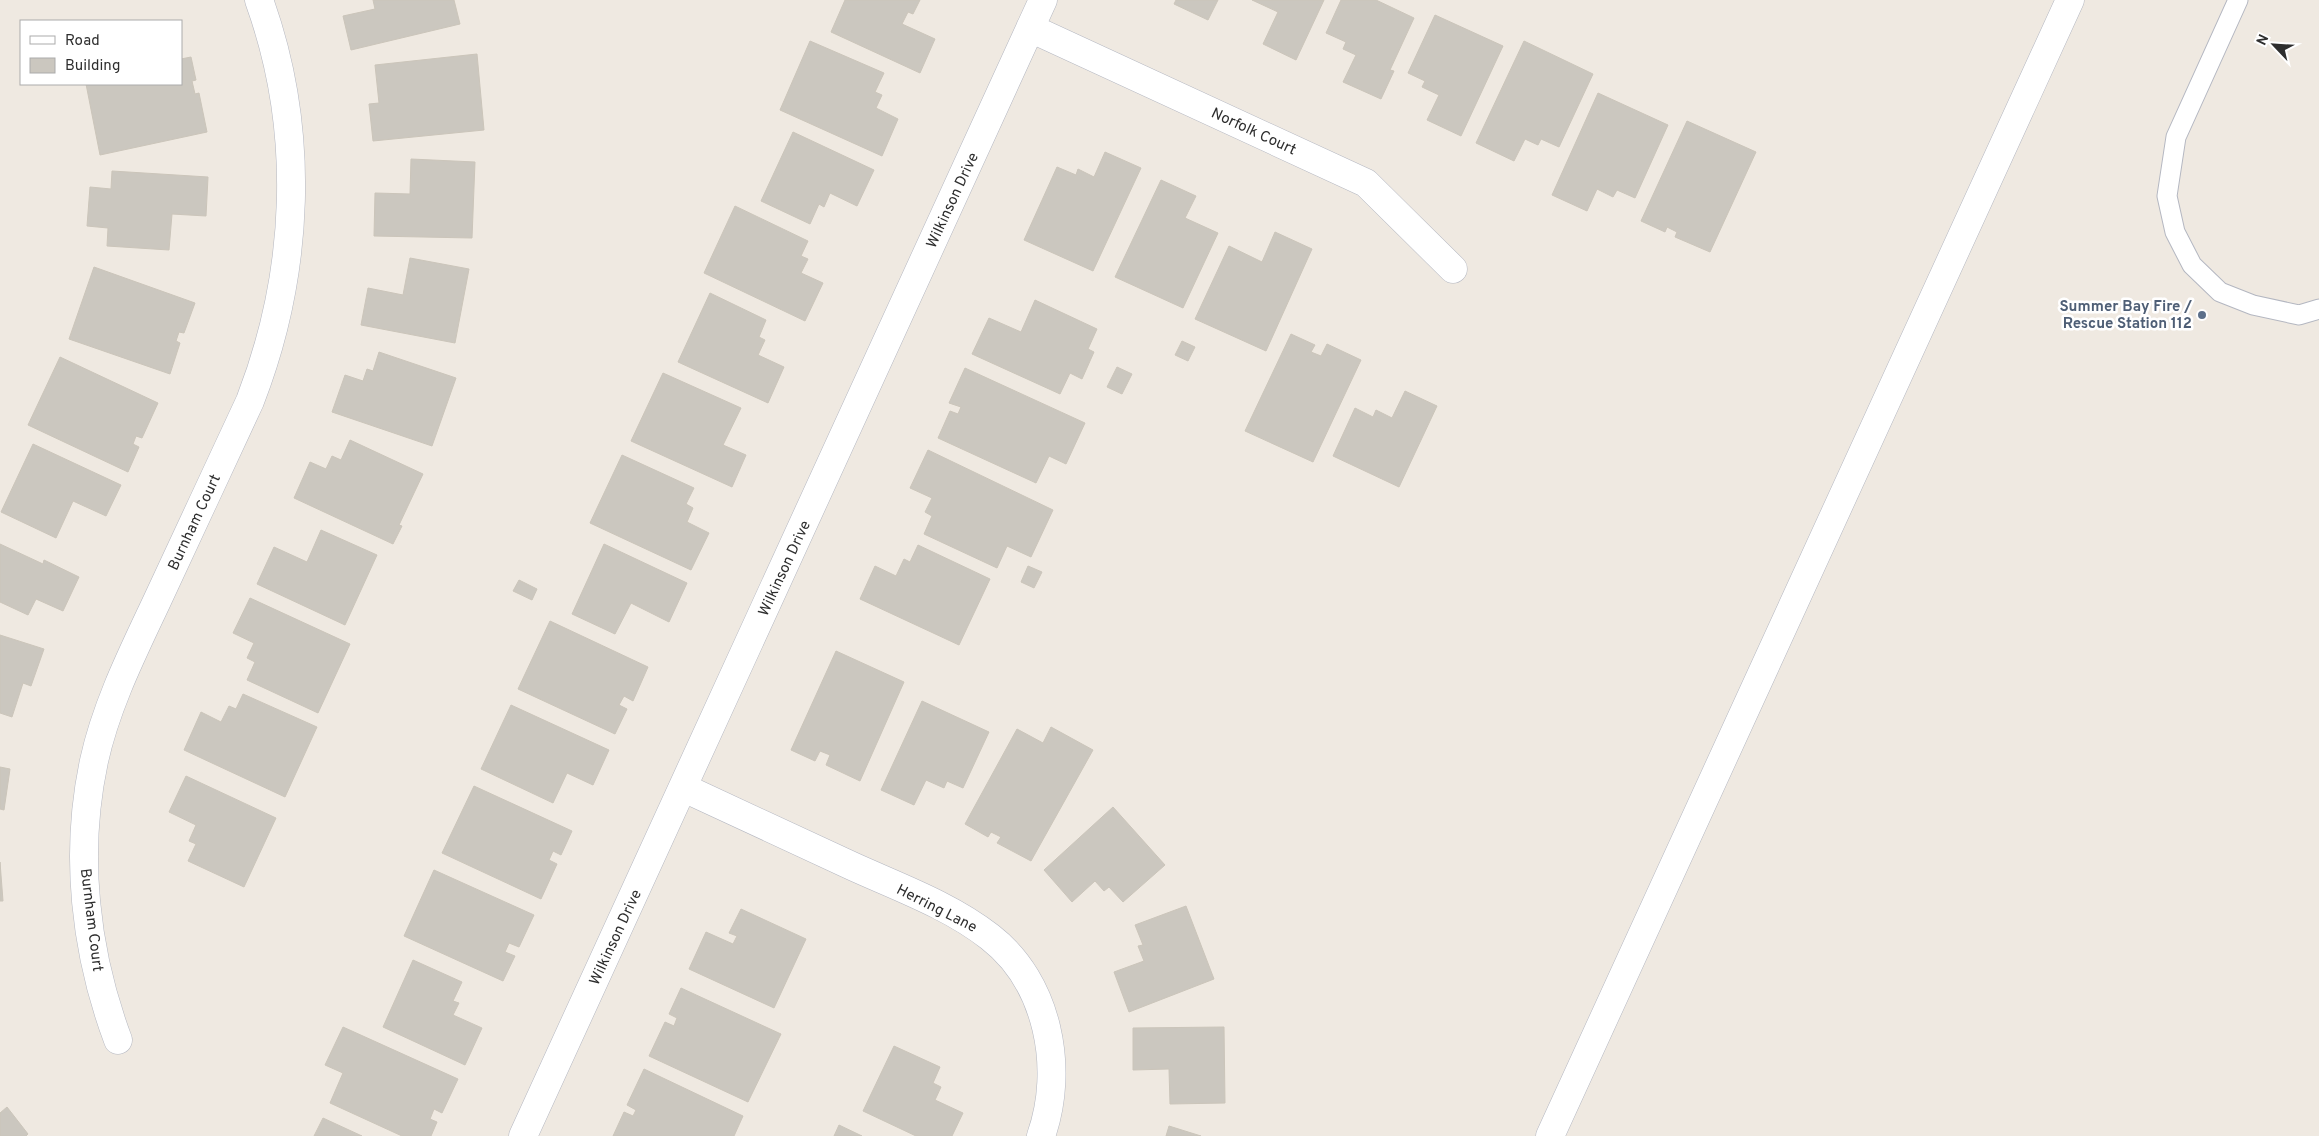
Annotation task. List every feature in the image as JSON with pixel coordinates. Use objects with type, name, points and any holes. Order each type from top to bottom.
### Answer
[{"type":"street","name":"Burnham Court","points":[[118,1040],[107,1011],[99,980],[85,888],[84,823],[88,791],[94,760],[113,698],[250,401],[262,371],[278,309],[289,245],[291,151],[285,93],[259,0]]},
{"type":"street","name":"Wilkinson Drive","points":[[524,1136],[1043,0]]},
{"type":"street","points":[[1550,1136],[2070,0]]},
{"type":"street","name":"Norfolk Court","points":[[1030,28],[1366,183],[1453,269]]},
{"type":"street","name":"Herring Lane","points":[[684,788],[948,910],[991,937],[1024,976],[1037,999],[1046,1023],[1052,1076],[1050,1101],[1042,1136]]},
{"type":"lane","points":[[2238,0],[2176,137],[2167,196],[2175,232],[2192,264],[2220,292],[2253,305],[2299,315],[2319,309]]},
{"type":"building","points":[[373,0],[454,0],[460,24],[351,50],[343,16],[375,9]]},
{"type":"building","points":[[845,0],[920,0],[913,14],[908,12],[902,24],[935,39],[920,73],[831,32]]},
{"type":"building","points":[[1176,0],[1218,0],[1208,20],[1174,4]]},
{"type":"building","points":[[1252,0],[1324,0],[1296,60],[1263,44],[1278,12]]},
{"type":"building","points":[[1341,0],[1376,0],[1414,18],[1390,70],[1394,71],[1381,99],[1343,82],[1356,55],[1343,49],[1346,42],[1326,33]]},
{"type":"building","points":[[1435,15],[1503,46],[1461,136],[1427,120],[1439,95],[1422,87],[1425,81],[1408,73]]},
{"type":"building","points":[[810,41],[884,73],[875,92],[882,95],[876,108],[898,119],[882,156],[780,110]]},
{"type":"building","points":[[1524,41],[1593,74],[1559,147],[1541,139],[1538,145],[1525,139],[1514,161],[1476,143]]},
{"type":"building","points":[[477,54],[484,130],[373,141],[369,104],[379,103],[375,65]]},
{"type":"building","points":[[191,57],[196,80],[192,81],[195,94],[199,93],[207,132],[100,155],[86,85],[182,85],[182,59]]},
{"type":"building","points":[[1598,93],[1668,125],[1635,198],[1617,190],[1613,197],[1597,189],[1587,211],[1552,195]]},
{"type":"building","points":[[1687,121],[1756,152],[1710,252],[1675,237],[1677,232],[1667,227],[1665,232],[1641,221]]},
{"type":"building","points":[[793,132],[874,170],[857,206],[830,193],[824,207],[819,204],[810,224],[761,201]]},
{"type":"building","points":[[1105,152],[1141,168],[1093,271],[1024,240],[1057,167],[1076,175],[1078,169],[1094,177]]},
{"type":"building","points":[[411,159],[475,162],[472,238],[374,236],[375,193],[410,194]]},
{"type":"building","points":[[112,171],[208,177],[206,216],[172,214],[169,250],[107,246],[108,228],[87,226],[90,187],[111,189]]},
{"type":"building","points":[[1161,180],[1196,196],[1185,218],[1218,233],[1183,308],[1115,277]]},
{"type":"building","points":[[735,206],[808,241],[801,256],[808,259],[801,273],[823,283],[805,321],[704,273]]},
{"type":"building","points":[[1275,232],[1312,249],[1266,351],[1195,319],[1229,246],[1262,262]]},
{"type":"building","points":[[410,258],[469,269],[455,343],[361,325],[368,288],[403,295]]},
{"type":"building","points":[[94,267],[195,303],[184,333],[179,332],[176,341],[180,343],[170,374],[69,339]]},
{"type":"building","points":[[710,293],[766,320],[759,337],[765,340],[758,355],[784,367],[768,403],[678,362]]},
{"type":"building","points":[[1035,300],[1097,329],[1088,349],[1094,352],[1082,379],[1070,373],[1060,394],[972,354],[989,318],[1021,332]]},
{"type":"building","points":[[1291,334],[1315,345],[1311,352],[1321,356],[1327,344],[1361,360],[1313,462],[1245,431]]},
{"type":"building","points":[[1182,341],[1195,347],[1188,361],[1175,355]]},
{"type":"building","points":[[379,352],[456,378],[432,446],[332,412],[345,375],[363,381],[367,369],[373,371]]},
{"type":"building","points":[[60,357],[158,403],[142,438],[136,436],[133,444],[139,447],[128,472],[28,425]]},
{"type":"building","points":[[1117,367],[1132,374],[1122,394],[1107,387]]},
{"type":"building","points":[[965,368],[1085,423],[1066,464],[1049,456],[1036,483],[938,438],[950,411],[958,414],[961,407],[949,403]]},
{"type":"building","points":[[663,373],[741,408],[723,445],[746,455],[732,487],[631,441]]},
{"type":"building","points":[[1405,391],[1437,406],[1399,487],[1333,456],[1355,408],[1373,417],[1376,410],[1392,418]]},
{"type":"building","points":[[350,440],[423,474],[399,525],[402,526],[393,544],[294,498],[310,462],[326,469],[332,456],[341,460]]},
{"type":"building","points":[[33,444],[121,485],[106,516],[73,501],[56,538],[1,512]]},
{"type":"building","points":[[928,450],[1053,510],[1031,557],[1007,546],[997,568],[924,534],[932,516],[925,512],[932,498],[910,488]]},
{"type":"building","points":[[622,455],[694,488],[686,504],[693,508],[687,522],[709,533],[691,570],[590,523]]},
{"type":"building","points":[[321,530],[377,555],[345,625],[257,584],[274,547],[307,562]]},
{"type":"building","points":[[0,544],[43,564],[44,560],[79,577],[63,611],[36,599],[28,615],[0,602]]},
{"type":"building","points":[[604,544],[687,583],[669,622],[631,603],[615,634],[572,614]]},
{"type":"building","points":[[918,545],[990,579],[959,645],[860,599],[875,566],[896,576],[904,559],[910,562]]},
{"type":"building","points":[[1028,566],[1042,572],[1034,588],[1021,582]]},
{"type":"building","points":[[519,580],[537,589],[532,600],[513,591]]},
{"type":"building","points":[[250,598],[350,644],[318,713],[247,680],[255,662],[247,658],[254,643],[233,633]]},
{"type":"building","points":[[550,621],[648,667],[633,701],[624,696],[619,705],[627,709],[615,734],[518,689]]},
{"type":"building","points":[[0,635],[44,649],[31,686],[23,683],[12,717],[0,713]]},
{"type":"building","points":[[836,651],[904,682],[860,781],[826,765],[830,755],[820,751],[815,761],[791,750]]},
{"type":"building","points":[[243,694],[317,727],[285,797],[184,750],[201,712],[221,722],[229,706],[236,709]]},
{"type":"building","points":[[922,701],[989,732],[963,788],[947,781],[944,788],[926,780],[914,805],[881,790]]},
{"type":"building","points":[[511,705],[609,750],[593,785],[567,773],[553,803],[481,769]]},
{"type":"building","points":[[1051,727],[1093,750],[1031,861],[997,843],[1001,837],[991,832],[988,837],[965,824],[1017,729],[1043,743]]},
{"type":"building","points":[[0,767],[10,769],[4,810],[0,809]]},
{"type":"building","points":[[186,776],[276,818],[244,887],[188,861],[196,844],[189,841],[196,825],[169,812]]},
{"type":"building","points":[[474,786],[572,831],[561,855],[553,851],[549,860],[557,864],[541,899],[442,853]]},
{"type":"building","points":[[1113,807],[1165,865],[1123,902],[1109,887],[1104,891],[1095,881],[1072,902],[1044,870]]},
{"type":"building","points":[[0,862],[3,901],[0,901]]},
{"type":"building","points":[[434,870],[534,915],[519,947],[509,943],[505,952],[515,956],[503,981],[404,936]]},
{"type":"building","points":[[1186,906],[1214,979],[1129,1012],[1114,972],[1144,961],[1138,946],[1143,945],[1135,925]]},
{"type":"building","points":[[741,909],[806,939],[774,1008],[689,969],[706,932],[733,944],[737,936],[729,933]]},
{"type":"building","points":[[413,960],[462,982],[453,1001],[459,1003],[453,1015],[482,1028],[465,1065],[383,1027]]},
{"type":"building","points":[[681,988],[781,1034],[748,1102],[649,1056],[665,1022],[674,1026],[677,1018],[669,1014]]},
{"type":"building","points":[[343,1027],[458,1079],[442,1113],[434,1109],[430,1119],[437,1122],[431,1136],[402,1136],[330,1103],[343,1073],[325,1065]]},
{"type":"building","points":[[1224,1027],[1225,1103],[1170,1104],[1169,1069],[1133,1070],[1133,1028]]},
{"type":"building","points":[[894,1046],[940,1067],[933,1083],[941,1087],[935,1100],[963,1113],[952,1136],[916,1136],[863,1111]]},
{"type":"building","points":[[644,1069],[743,1116],[734,1136],[613,1136],[624,1112],[633,1116],[636,1110],[627,1105]]},
{"type":"building","points":[[7,1107],[28,1134],[26,1136],[0,1136],[0,1113]]},
{"type":"building","points":[[323,1118],[362,1136],[314,1136]]},
{"type":"building","points":[[839,1125],[862,1136],[834,1136]]},
{"type":"building","points":[[1169,1126],[1201,1136],[1166,1136]]},
{"type":"place","name":"Summer Bay Fire / Rescue Station 112","points":[[2202,315]]}]
